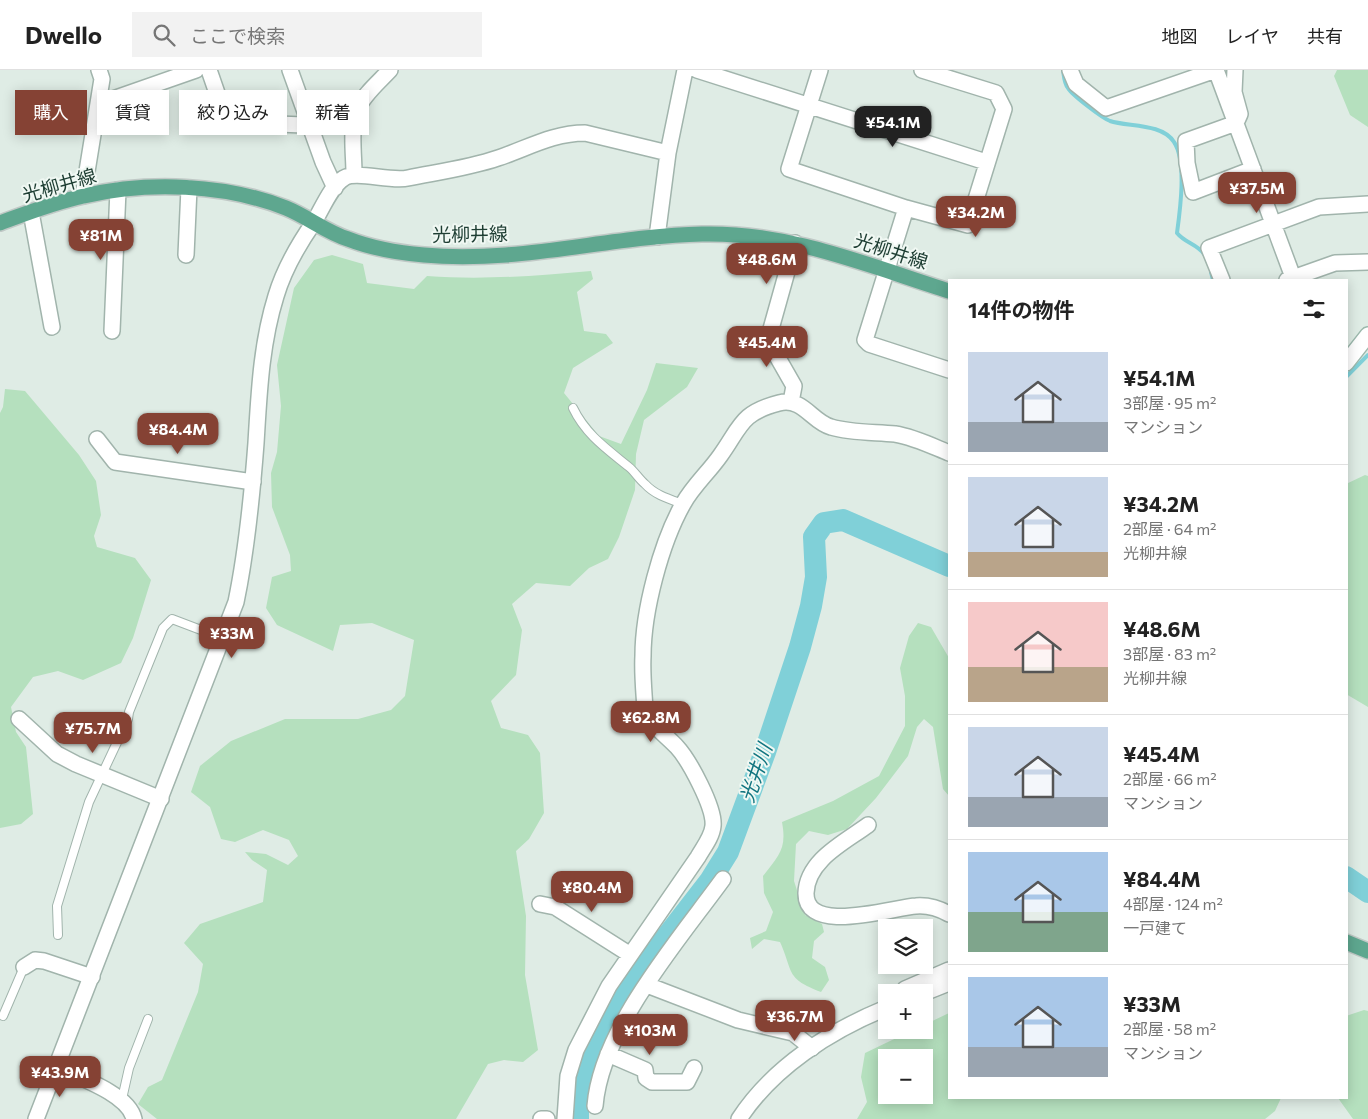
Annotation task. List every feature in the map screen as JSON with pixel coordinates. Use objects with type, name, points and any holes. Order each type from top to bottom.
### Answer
[{"type":"main road","name":"光柳井線","points":[[0,223],[83,196],[118,190],[189,188],[251,198],[286,208],[347,239],[424,255],[499,255],[657,237],[702,234],[743,235],[795,243],[948,291]]},
{"type":"main road","points":[[1348,943],[1368,951]]},
{"type":"street","points":[[99,70],[102,79],[100,90]]},
{"type":"street","points":[[139,90],[196,70]]},
{"type":"street","points":[[209,70],[227,122],[297,126]]},
{"type":"street","points":[[290,70],[297,90]]},
{"type":"street","points":[[354,174],[354,126],[357,110],[366,96],[390,70]]},
{"type":"street","points":[[657,237],[668,153],[685,70]]},
{"type":"street","points":[[697,70],[986,162]]},
{"type":"street","points":[[820,70],[789,169],[906,208],[968,225],[1004,109],[996,92],[922,70]]},
{"type":"street","points":[[1070,70],[1076,84],[1106,108],[1216,70],[1292,279],[1335,263],[1368,262]]},
{"type":"street","points":[[1235,70],[1234,92],[1240,114],[1236,123],[1186,141],[1187,163],[1193,192],[1253,169]]},
{"type":"street","points":[[83,196],[97,113]]},
{"type":"street","points":[[36,1119],[236,602],[247,540],[262,362],[276,296],[286,269],[335,188],[344,178],[354,174],[385,180],[404,179],[469,166],[498,158],[552,137],[572,133],[586,133],[668,153]]},
{"type":"street","points":[[313,135],[335,188]]},
{"type":"street","points":[[186,255],[189,188]]},
{"type":"street","points":[[112,331],[118,190]]},
{"type":"street","points":[[1222,279],[1210,248],[1319,207],[1368,204]]},
{"type":"street","points":[[906,208],[865,340],[869,344],[948,370]]},
{"type":"street","points":[[31,212],[52,327]]},
{"type":"street","points":[[791,402],[794,386],[770,344],[769,336],[795,243]]},
{"type":"street","points":[[1348,360],[1368,335]]},
{"type":"street","points":[[566,1119],[568,1076],[576,1050],[629,954],[698,857],[711,835],[714,825],[712,814],[691,765],[647,717],[645,709],[644,638],[657,571],[670,530],[683,504],[700,478],[719,457],[745,418],[780,403],[791,402],[804,407],[820,423],[833,428],[898,435],[948,453]]},
{"type":"street","points":[[97,439],[115,462],[253,482]]},
{"type":"street","points":[[19,719],[57,754],[161,799]]},
{"type":"street","points":[[868,826],[833,850],[819,863],[806,886],[806,897],[811,907],[819,913],[835,917],[861,916],[916,906],[935,907],[948,914]]},
{"type":"street","points":[[595,1106],[596,1089],[608,1054],[621,1026],[647,985],[723,879]]},
{"type":"street","points":[[540,904],[555,907],[629,954]]},
{"type":"street","points":[[24,967],[35,960],[44,961],[92,977]]},
{"type":"street","points":[[917,984],[948,970]]},
{"type":"street","points":[[933,989],[948,983]]},
{"type":"street","points":[[647,985],[738,1020],[793,1033],[812,1048]]},
{"type":"street","points":[[739,1119],[769,1082],[812,1048],[841,1028],[878,1012]]},
{"type":"street","points":[[608,1054],[645,1070],[646,1078],[652,1082],[687,1082],[694,1068]]},
{"type":"street","points":[[56,1067],[122,1099],[133,1112],[134,1119]]},
{"type":"street","points":[[541,1119],[546,1119]]},
{"type":"lane","points":[[573,408],[589,433],[604,448],[629,467],[656,494],[683,504]]},
{"type":"lane","points":[[58,934],[57,906],[89,802],[128,720],[129,712],[163,628],[172,619],[201,630]]},
{"type":"lane","points":[[3,1016],[24,967]]},
{"type":"lane","points":[[122,1099],[129,1068],[148,1019]]},
{"type":"green space","points":[[1337,70],[1368,70],[1368,127],[1350,115],[1334,76]]},
{"type":"green space","points":[[332,255],[363,264],[367,283],[414,289],[427,276],[509,277],[591,271],[593,279],[577,292],[584,331],[606,334],[613,343],[573,368],[564,393],[599,436],[621,444],[647,390],[656,363],[698,368],[687,387],[644,420],[636,454],[635,490],[619,537],[608,559],[589,568],[570,586],[536,583],[512,604],[522,630],[516,675],[491,701],[501,728],[528,735],[540,753],[544,813],[529,839],[516,851],[526,916],[525,975],[538,1050],[523,1062],[504,1060],[488,1064],[456,1119],[157,1119],[138,1104],[148,1087],[162,1080],[198,992],[203,964],[184,943],[200,924],[263,902],[267,870],[252,860],[245,852],[266,854],[288,865],[298,856],[289,840],[263,830],[235,842],[221,839],[210,807],[191,792],[200,766],[231,741],[285,719],[358,719],[391,710],[405,696],[414,640],[372,623],[340,625],[333,651],[277,625],[266,608],[272,577],[291,571],[290,555],[272,507],[271,473],[277,452],[281,406],[277,365],[294,288],[314,260]]},
{"type":"green space","points":[[5,389],[25,391],[79,455],[96,481],[101,515],[94,536],[97,547],[135,558],[151,580],[133,638],[121,663],[83,680],[58,671],[33,677],[11,707],[16,732],[26,747],[33,814],[21,824],[0,828],[0,413],[3,407]]},
{"type":"green space","points":[[1365,475],[1368,476],[1368,707],[1348,695],[1348,483]]},
{"type":"green space","points":[[918,623],[931,627],[948,656],[948,795],[943,789],[933,727],[924,719],[917,727],[908,756],[876,798],[847,829],[828,835],[809,831],[796,844],[794,881],[805,915],[822,924],[824,932],[814,941],[812,958],[825,967],[829,980],[821,992],[801,983],[796,978],[792,973],[780,942],[764,939],[752,949],[750,938],[766,931],[773,912],[764,893],[763,876],[780,851],[783,839],[782,822],[833,801],[879,776],[905,726],[905,696],[900,668],[909,636]]},
{"type":"green space","points":[[1364,1010],[1368,1011],[1368,1119],[1353,1119],[1339,1099],[1348,1099],[1348,1015]]},
{"type":"green space","points":[[948,1013],[948,1099],[1281,1099],[1275,1111],[1265,1119],[857,1119],[867,1102],[861,1077],[865,1053],[894,1039],[933,1039],[933,1021]]},
{"type":"waterway","points":[[1063,70],[1064,79],[1071,91],[1101,116],[1117,123],[1153,129],[1169,136],[1174,142],[1178,150],[1181,173],[1181,200],[1177,233],[1204,254]]},
{"type":"waterway","points":[[1211,272],[1213,279]]},
{"type":"waterway","points":[[1348,375],[1368,355]]},
{"type":"waterway","name":"光井川","points":[[578,1119],[581,1075],[624,992],[710,881],[728,852],[765,752],[800,647],[811,606],[816,577],[814,537],[824,523],[843,520],[948,566]]},
{"type":"waterway","name":"光井川","points":[[1348,878],[1368,892]]}]
